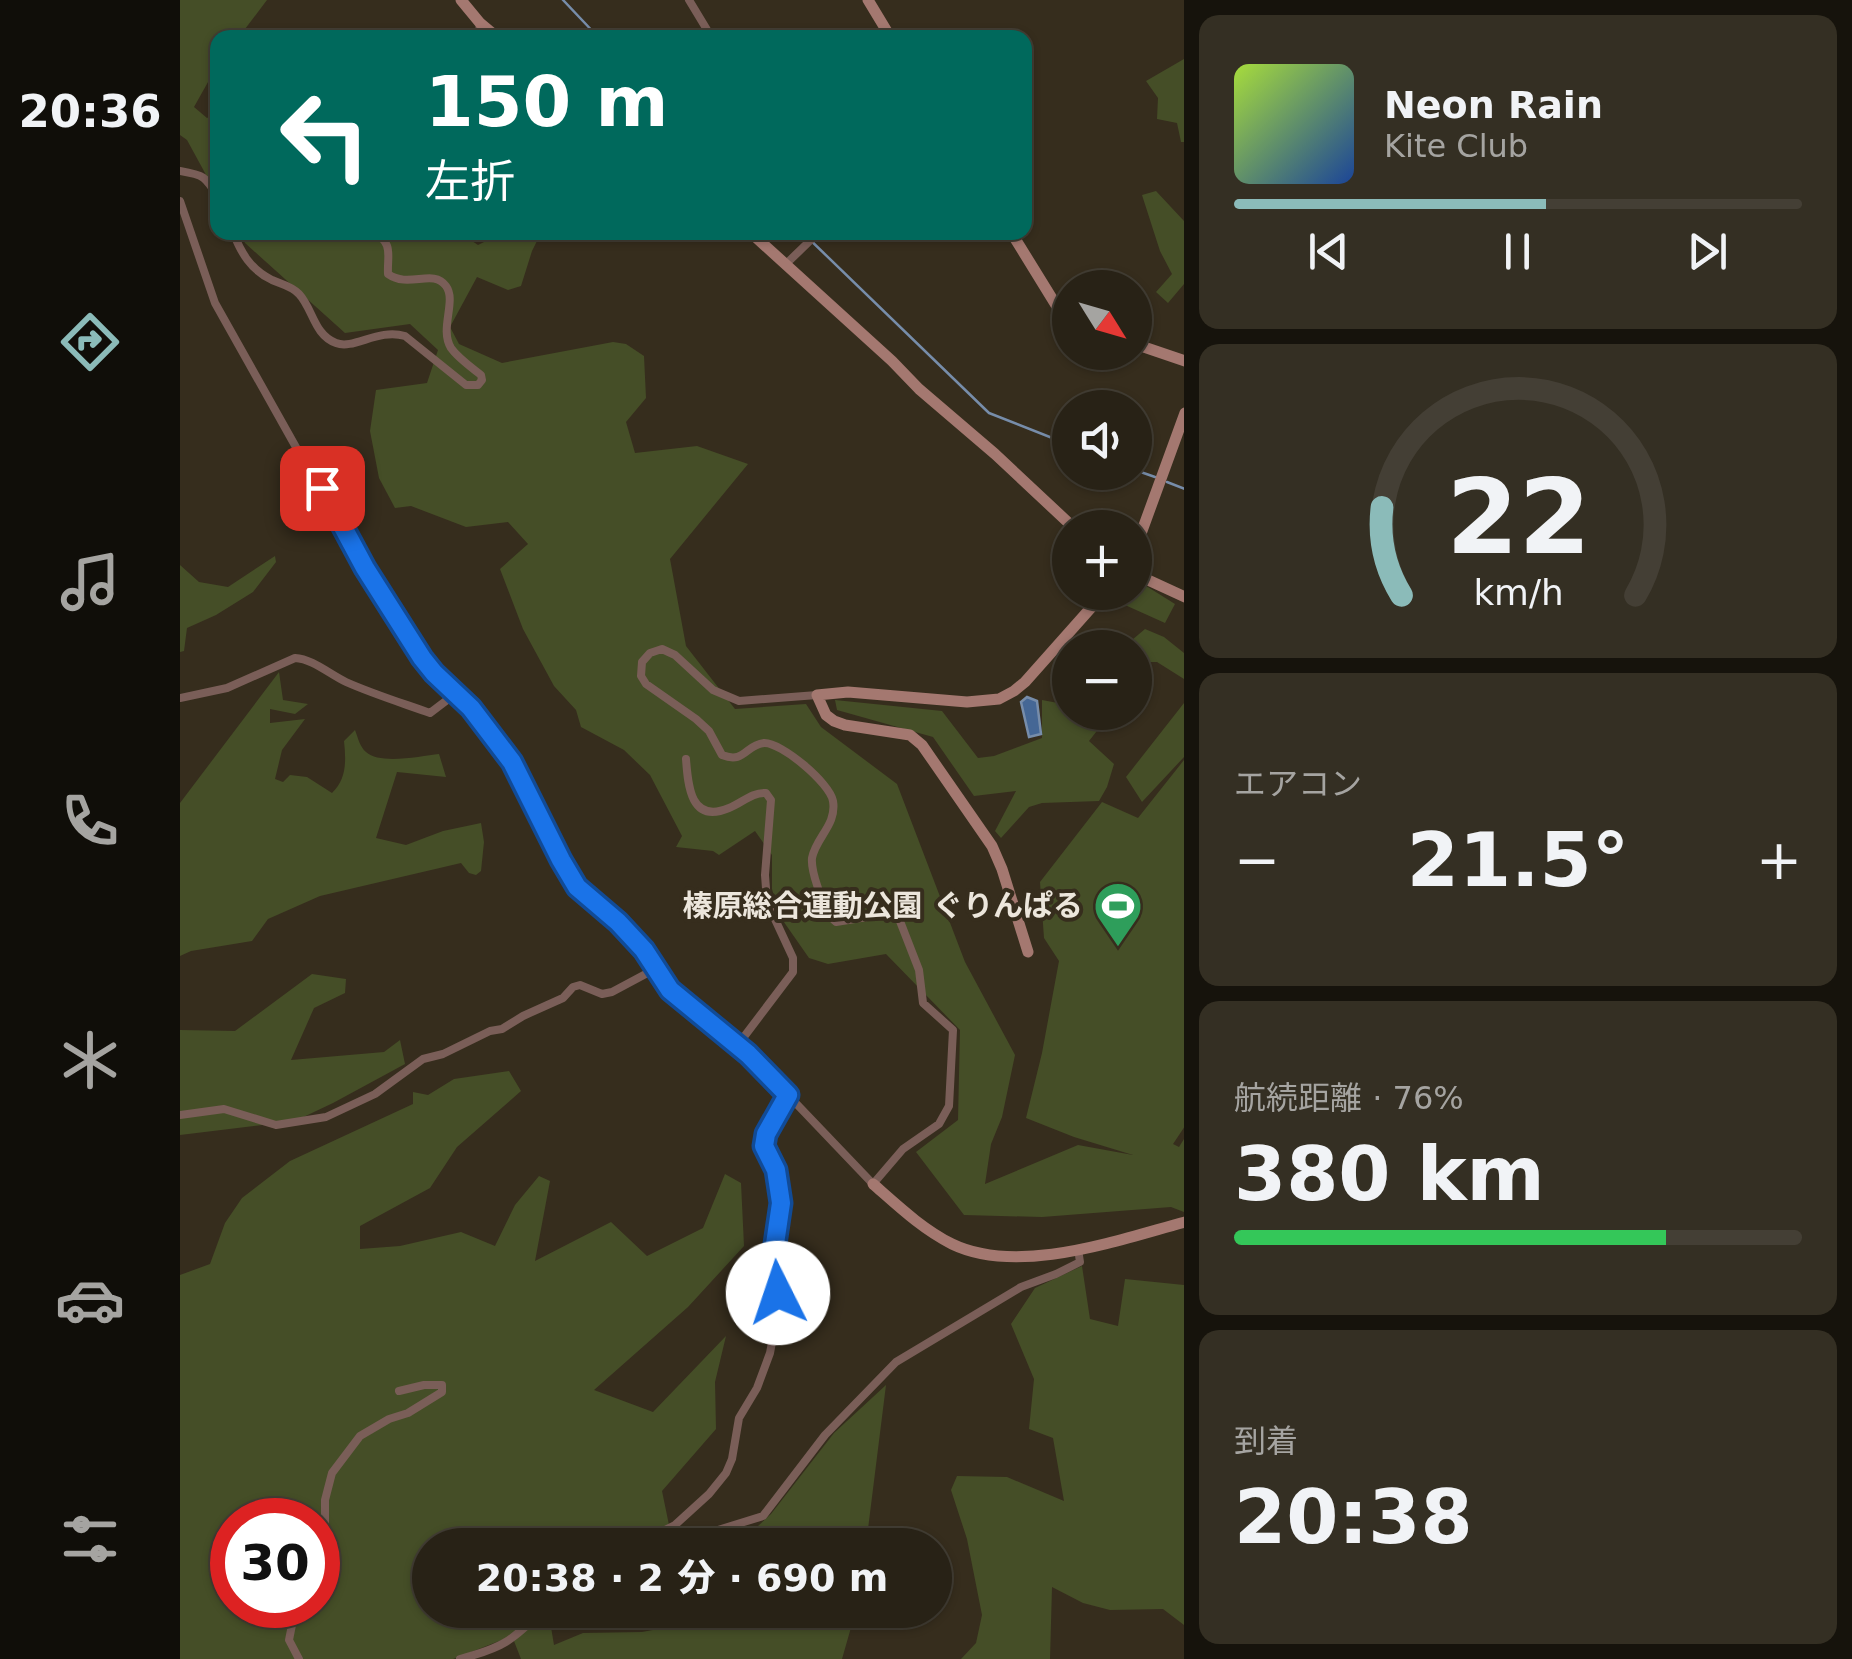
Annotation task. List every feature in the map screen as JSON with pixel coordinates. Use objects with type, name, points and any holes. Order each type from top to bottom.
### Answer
[{"type":"street","points":[[461,0],[488,30]]},
{"type":"street","points":[[689,0],[707,30]]},
{"type":"street","points":[[868,0],[886,30]]},
{"type":"street","points":[[480,23],[480,30]]},
{"type":"street","points":[[180,171],[200,174],[210,185]]},
{"type":"street","points":[[180,201],[214,303],[383,598],[422,658],[471,708],[512,762],[577,887],[644,950],[670,990],[738,1046],[873,1184],[913,1218],[954,1245],[973,1252],[1033,1257],[1184,1222]]},
{"type":"street","points":[[237,240],[248,262],[303,298],[313,322],[337,344],[394,332],[405,336],[466,386],[478,384],[481,374],[450,346],[446,331],[450,293],[446,285],[426,277],[408,282],[396,280],[388,274],[386,240]]},
{"type":"street","points":[[759,240],[1055,510]]},
{"type":"street","points":[[786,264],[811,240]]},
{"type":"street","points":[[1015,240],[1052,299]]},
{"type":"street","points":[[1152,350],[1184,361]]},
{"type":"street","points":[[1149,510],[1184,413]]},
{"type":"street","points":[[1152,583],[1184,597]]},
{"type":"street","points":[[873,1184],[903,1149],[939,1124],[950,1106],[953,1030],[923,1003],[919,970],[898,916],[886,914],[836,922],[827,914],[812,860],[832,820],[830,790],[776,745],[762,743],[732,758],[722,754],[709,731],[696,719],[646,684],[641,676],[642,662],[650,653],[662,649],[675,655],[714,690],[739,701],[848,692],[967,702],[999,699],[1025,682],[1089,610]]},
{"type":"street","points":[[180,698],[227,688],[295,658],[304,658],[342,680],[430,714],[456,694]]},
{"type":"street","points":[[817,694],[826,716],[834,720],[910,735],[922,745],[992,846],[1028,952]]},
{"type":"street","points":[[686,760],[688,784],[702,810],[726,810],[759,792],[772,800],[765,875],[767,902],[794,968],[738,1046]]},
{"type":"street","points":[[180,1116],[224,1109],[276,1125],[326,1117],[375,1094],[422,1060],[502,1028],[563,998],[572,988],[580,985],[602,994],[612,992],[655,969]]},
{"type":"street","points":[[668,1528],[709,1494],[726,1473],[739,1418],[757,1388],[770,1353],[778,1293],[775,1244],[781,1203],[776,1170],[764,1146],[766,1134],[788,1095]]},
{"type":"street","points":[[725,1528],[764,1516],[825,1436],[896,1362],[1020,1286],[1080,1262],[1078,1249]]},
{"type":"street","points":[[326,1498],[332,1473],[360,1436],[442,1392],[442,1385],[399,1391]]},
{"type":"street","points":[[291,1628],[289,1640],[299,1659]]},
{"type":"street","points":[[460,1659],[494,1650],[526,1628]]},
{"type":"green space","points":[[180,0],[267,0],[244,30],[210,30],[210,78],[194,107],[210,116],[210,182],[187,140],[180,135]]},
{"type":"green space","points":[[1184,59],[1184,142],[1177,123],[1157,119],[1158,98],[1146,81]]},
{"type":"green space","points":[[1156,191],[1184,221],[1184,284],[1168,303],[1156,292],[1172,274],[1160,251],[1142,195]]},
{"type":"green space","points":[[243,240],[470,240],[478,245],[488,240],[538,240],[521,286],[508,290],[477,277],[450,327],[459,344],[502,363],[613,342],[626,344],[644,356],[646,398],[626,422],[635,453],[697,446],[748,464],[670,559],[686,646],[735,709],[806,704],[821,727],[897,784],[965,962],[1015,1055],[1002,1117],[991,1144],[985,1184],[1078,1145],[1133,1155],[1026,1118],[1059,961],[1044,938],[1040,882],[1102,802],[1138,818],[1184,760],[1184,1128],[1173,1144],[1179,1147],[1184,1139],[1184,1212],[1171,1207],[1042,1217],[964,1215],[916,1152],[958,1120],[960,1030],[886,954],[828,964],[809,958],[779,915],[772,889],[772,855],[755,831],[719,855],[676,847],[682,836],[650,775],[624,750],[581,727],[576,710],[554,686],[523,629],[500,569],[528,544],[508,522],[466,527],[411,506],[395,508],[379,478],[370,431],[376,390],[427,383],[438,350],[410,324],[345,333]]},
{"type":"green space","points":[[275,556],[276,562],[253,592],[187,628],[184,651],[180,652],[180,565],[199,582],[228,587]]},
{"type":"green space","points":[[1152,590],[1175,604],[1165,623],[1136,610],[1152,610]]},
{"type":"green space","points":[[1152,632],[1184,653],[1184,679],[1152,662]]},
{"type":"green space","points":[[279,672],[283,700],[308,704],[295,714],[270,709],[270,723],[305,719],[282,750],[275,779],[283,782],[290,775],[307,777],[332,793],[343,775],[344,741],[355,730],[362,748],[372,756],[401,759],[439,754],[446,777],[397,772],[376,838],[406,845],[443,831],[481,823],[481,871],[476,875],[469,873],[461,863],[320,896],[268,919],[252,941],[180,956],[180,803]]},
{"type":"green space","points":[[835,700],[942,711],[978,758],[1042,738],[1042,700],[1052,702],[1052,730],[1098,730],[1089,741],[1114,764],[1099,801],[1029,807],[1001,838],[995,831],[1016,791],[974,796],[933,737],[837,710]]},
{"type":"green space","points":[[1184,703],[1184,757],[1142,802],[1126,777]]},
{"type":"green space","points":[[312,974],[346,979],[345,993],[314,1008],[291,1060],[384,1052],[400,1040],[405,1064],[295,1121],[180,1135],[180,1030],[235,1031]]},
{"type":"green space","points":[[509,1071],[521,1091],[457,1147],[430,1188],[360,1226],[360,1249],[400,1246],[461,1232],[495,1246],[515,1205],[539,1176],[550,1181],[535,1261],[611,1222],[647,1256],[703,1228],[725,1174],[741,1183],[744,1246],[688,1307],[594,1390],[653,1412],[726,1336],[715,1382],[716,1429],[662,1491],[669,1525],[412,1528],[412,1628],[551,1628],[554,1645],[583,1633],[663,1628],[851,1628],[842,1659],[521,1659],[512,1636],[453,1659],[180,1659],[180,1275],[210,1264],[225,1223],[242,1198],[290,1161],[413,1104],[413,1092],[428,1095],[454,1079]]},
{"type":"green space","points":[[1082,1266],[1090,1319],[1118,1326],[1125,1279],[1184,1285],[1184,1625],[1163,1609],[1110,1610],[1083,1603],[1052,1587],[1050,1659],[961,1659],[976,1643],[982,1615],[967,1539],[951,1490],[957,1476],[1007,1477],[1064,1501],[1053,1438],[1029,1429],[1034,1379],[1011,1324],[1035,1288]]},
{"type":"green space","points":[[886,1385],[868,1528],[759,1528],[758,1526],[834,1433]]},
{"type":"water","points":[[1027,697],[1037,701],[1041,734],[1029,737],[1021,702]]},
{"type":"waterway","points":[[563,0],[591,30]]},
{"type":"waterway","points":[[810,240],[989,413],[1052,438]]},
{"type":"waterway","points":[[1167,482],[1184,489]]},
{"type":"place","name":"榛原総合運動公園 ぐりんぱる","points":[[1118,948]]},
{"type":"route","points":[[322,488],[365,568],[422,658],[471,708],[512,762],[577,887],[644,950],[670,990],[748,1054],[788,1095],[771,1123],[764,1146],[776,1170],[781,1203],[775,1244],[778,1293]]}]
